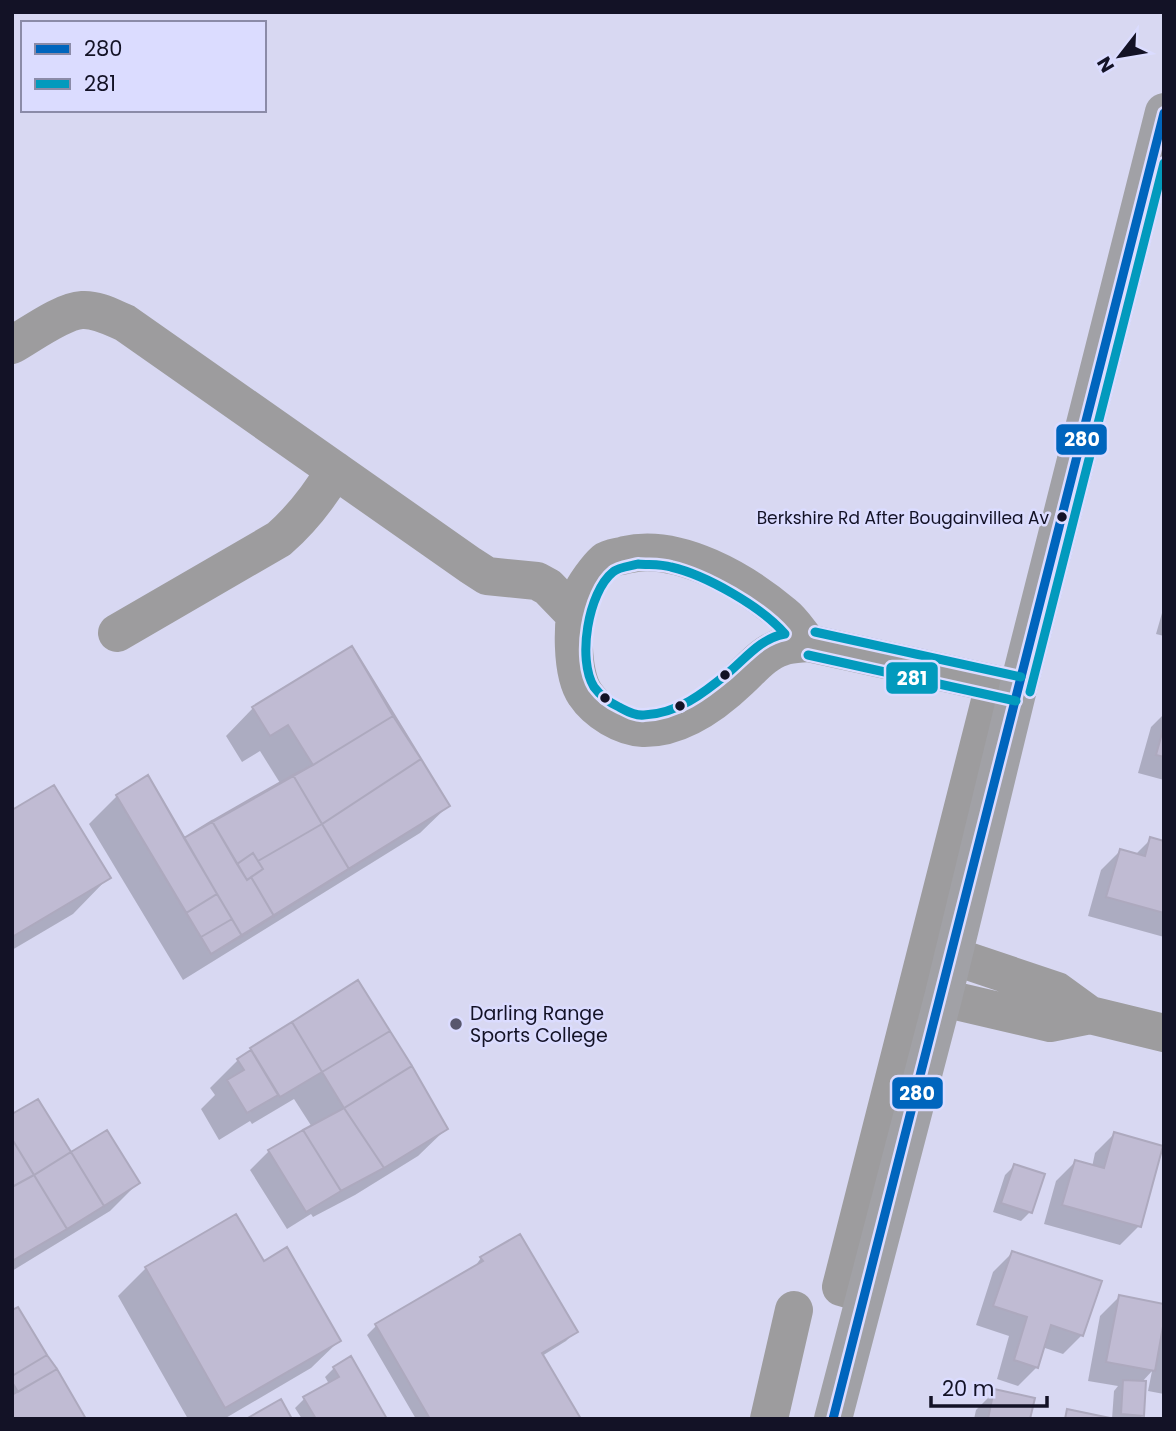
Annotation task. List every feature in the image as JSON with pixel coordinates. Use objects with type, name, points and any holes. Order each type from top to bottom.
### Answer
[{"type":"main road","points":[[833,1419],[953,956],[1006,687],[1164,112]]},
{"type":"street","points":[[12,345],[81,310],[101,313],[125,323],[487,576],[537,581],[548,587],[576,616]]},
{"type":"street","points":[[117,633],[279,539],[302,519],[335,470]]},
{"type":"street","points":[[808,643],[785,615],[750,591],[700,563],[671,554],[637,552],[606,560],[580,595],[574,631],[576,673],[584,694],[604,713],[627,725],[643,728],[685,719],[736,682],[762,658],[781,647],[808,643],[1006,687],[841,1287],[865,1294]]},
{"type":"street","points":[[953,956],[1057,990],[1090,1015],[1164,1033]]},
{"type":"street","points":[[943,998],[1050,1023],[1090,1015]]},
{"type":"street","points":[[769,1419],[794,1310]]},
{"type":"building","points":[[352,646],[393,716],[313,765],[288,725],[270,736],[252,707]]},
{"type":"building","points":[[352,646],[450,806],[211,954],[116,795],[148,775],[184,838],[313,765],[288,725],[270,736],[252,707]]},
{"type":"building","points":[[393,716],[421,759],[322,824],[293,775]]},
{"type":"building","points":[[1164,726],[1164,757],[1156,755]]},
{"type":"building","points":[[421,759],[450,806],[349,869],[322,824]]},
{"type":"building","points":[[148,775],[217,894],[186,913],[116,795]]},
{"type":"building","points":[[293,775],[322,824],[258,861],[253,853],[237,864],[212,821]]},
{"type":"building","points":[[54,785],[111,878],[12,937],[12,810]]},
{"type":"building","points":[[212,821],[247,880],[251,877],[274,916],[242,936],[184,838]]},
{"type":"building","points":[[322,824],[349,869],[274,916],[251,877],[263,869],[258,861]]},
{"type":"building","points":[[1150,837],[1164,841],[1164,913],[1106,897],[1120,849],[1145,856]]},
{"type":"building","points":[[253,853],[263,869],[247,880],[237,864]]},
{"type":"building","points":[[217,894],[232,919],[201,937],[186,913]]},
{"type":"building","points":[[232,919],[242,936],[211,954],[201,937]]},
{"type":"building","points":[[358,980],[390,1031],[322,1072],[292,1022]]},
{"type":"building","points":[[292,1022],[322,1072],[280,1097],[250,1048]]},
{"type":"building","points":[[390,1031],[412,1066],[344,1108],[322,1072]]},
{"type":"building","points":[[251,1050],[278,1095],[247,1113],[227,1080],[244,1070],[237,1059]]},
{"type":"building","points":[[412,1066],[448,1129],[384,1168],[344,1108]]},
{"type":"building","points":[[38,1099],[71,1152],[34,1175],[12,1139],[12,1114]]},
{"type":"building","points":[[344,1108],[384,1168],[341,1191],[303,1130]]},
{"type":"building","points":[[107,1130],[140,1183],[104,1206],[71,1152]]},
{"type":"building","points":[[303,1130],[341,1191],[306,1212],[268,1150]]},
{"type":"building","points":[[1114,1132],[1163,1146],[1141,1227],[1062,1205],[1075,1160],[1104,1168]]},
{"type":"building","points":[[12,1139],[34,1175],[12,1187]]},
{"type":"building","points":[[71,1152],[104,1206],[67,1229],[34,1175]]},
{"type":"building","points":[[1014,1164],[1045,1174],[1032,1213],[1001,1203]]},
{"type":"building","points":[[34,1175],[67,1229],[12,1261],[12,1187]]},
{"type":"building","points":[[236,1214],[264,1261],[287,1247],[341,1341],[225,1408],[145,1267]]},
{"type":"building","points":[[520,1234],[578,1332],[542,1353],[581,1419],[430,1419],[375,1324],[483,1261],[480,1257]]},
{"type":"building","points":[[1012,1251],[1102,1281],[1083,1336],[1051,1325],[1038,1368],[1014,1360],[1027,1317],[993,1306]]},
{"type":"building","points":[[1119,1295],[1164,1304],[1164,1321],[1155,1371],[1106,1362]]},
{"type":"building","points":[[18,1307],[47,1355],[12,1376],[12,1310]]},
{"type":"building","points":[[47,1355],[57,1369],[18,1392],[12,1382],[12,1376]]},
{"type":"building","points":[[351,1356],[387,1419],[316,1419],[303,1397],[339,1377],[333,1367]]},
{"type":"building","points":[[57,1369],[86,1419],[12,1419],[12,1395]]},
{"type":"building","points":[[1123,1380],[1146,1381],[1144,1416],[1121,1414]]},
{"type":"building","points":[[994,1389],[1035,1398],[1030,1419],[988,1419]]},
{"type":"building","points":[[281,1399],[292,1419],[246,1419]]},
{"type":"building","points":[[1067,1409],[1115,1419],[1065,1419]]},
{"type":"transit line","name":"280","points":[[833,1419],[1164,113]]},
{"type":"transit line","name":"281","points":[[1030,692],[1164,163]]},
{"type":"transit line","name":"281","points":[[638,564],[671,567],[700,577],[748,603],[785,634],[761,644],[709,688],[679,707],[656,714],[637,715],[628,712],[609,701],[594,687],[586,660],[586,644],[592,610],[604,582],[615,570],[638,564]]},
{"type":"transit line","name":"281","points":[[815,632],[1021,677]]},
{"type":"transit line","name":"281","points":[[808,655],[1016,701]]},
{"type":"place","name":"Berkshire Rd After Bougainvillea Av","points":[[1062,517]]},
{"type":"place","name":"Darling Range Sports College","points":[[456,1024]]}]
